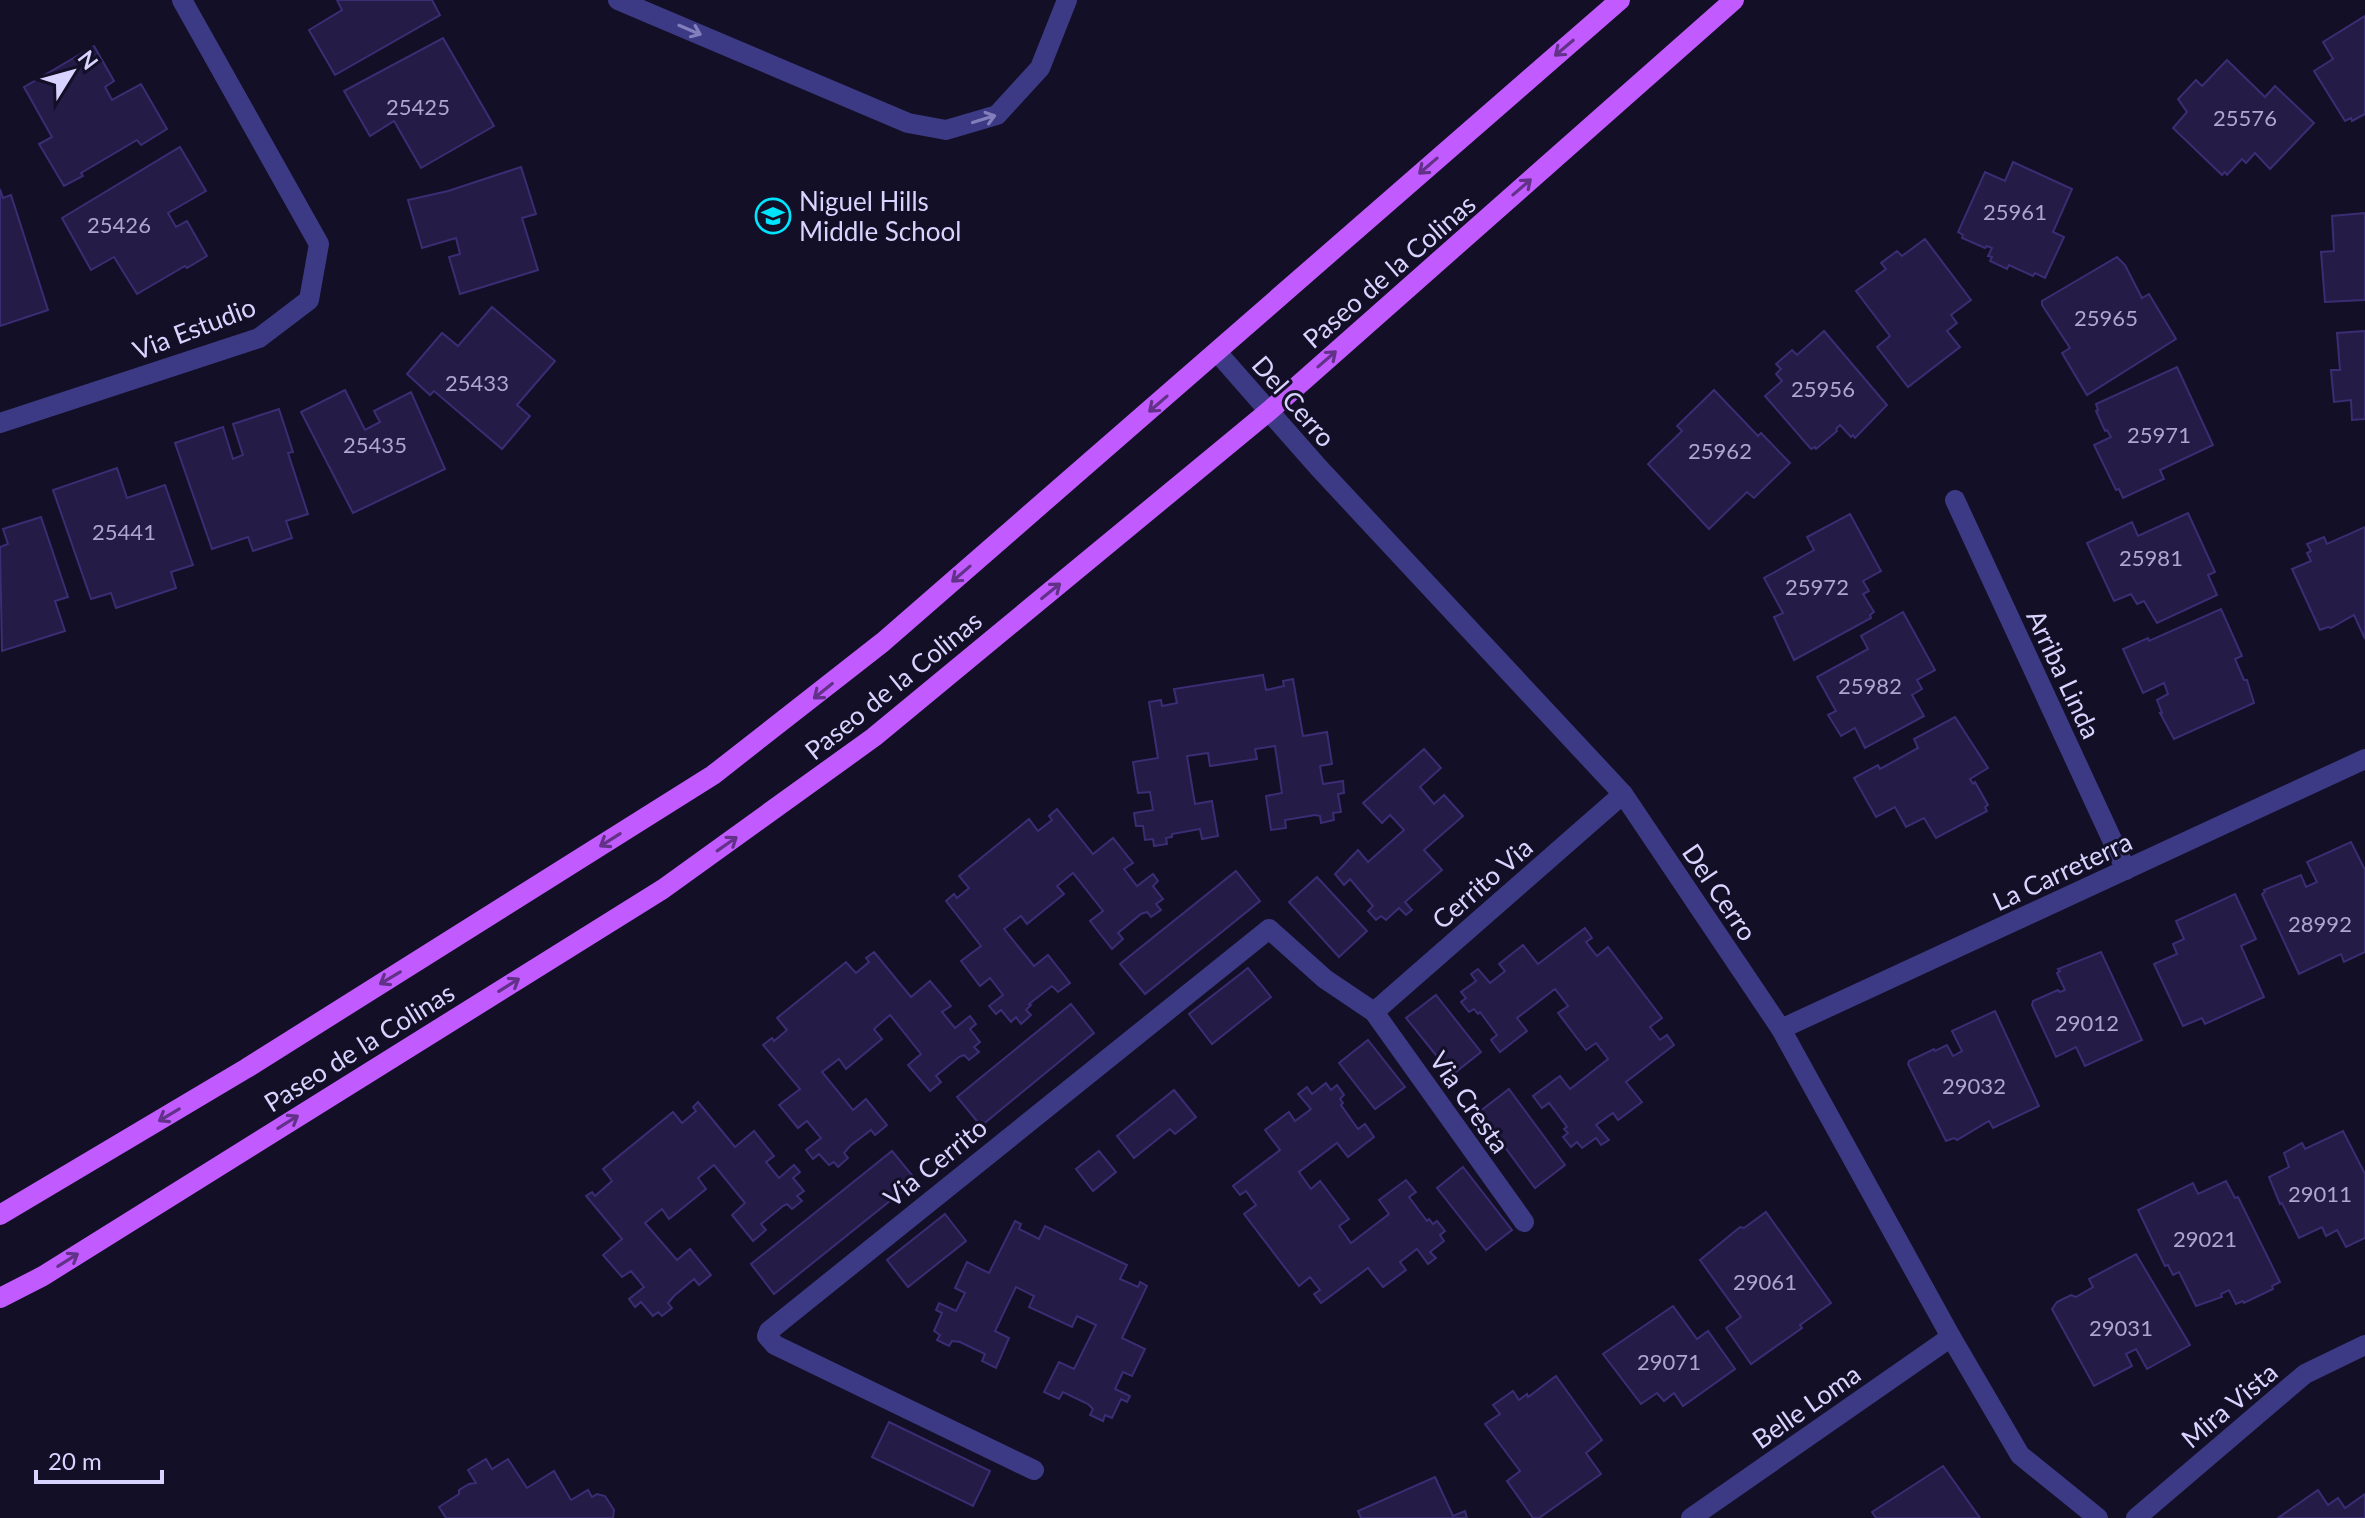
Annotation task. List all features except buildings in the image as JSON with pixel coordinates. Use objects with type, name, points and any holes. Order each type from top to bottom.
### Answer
[{"type":"main road","name":"Paseo de la Colinas","points":[[0,1215],[247,1068],[713,775],[883,642],[1620,0]]},
{"type":"main road","name":"Paseo de la Colinas","points":[[0,1298],[43,1276],[688,871],[874,737],[1269,411],[1734,0]]},
{"type":"street","name":"Via Estudio","points":[[0,423],[259,338],[309,300],[319,244],[182,0]]},
{"type":"street","points":[[618,0],[908,123],[946,130],[997,115],[1040,68],[1067,0]]},
{"type":"street","name":"Del Cerro","points":[[1217,352],[1319,468],[1623,794],[1781,1029],[1951,1337],[2020,1455],[2098,1518]]},
{"type":"street","name":"Arriba Linda","points":[[1955,500],[2126,870]]},
{"type":"street","name":"La Carreterra","points":[[1781,1029],[2365,759]]},
{"type":"street","name":"Cerrito Via","points":[[1374,1012],[1623,794]]},
{"type":"street","name":"Via Cerrito","points":[[1034,1470],[769,1342],[769,1331],[1269,929],[1325,979],[1374,1012]]},
{"type":"street","name":"Via Cresta","points":[[1374,1012],[1524,1222]]},
{"type":"street","name":"Belle Loma","points":[[1691,1518],[1951,1337]]},
{"type":"street","name":"Mira Vista","points":[[2136,1518],[2305,1374],[2365,1345]]},
{"type":"place","name":"Niguel Hills Middle School","points":[[773,216]]}]
